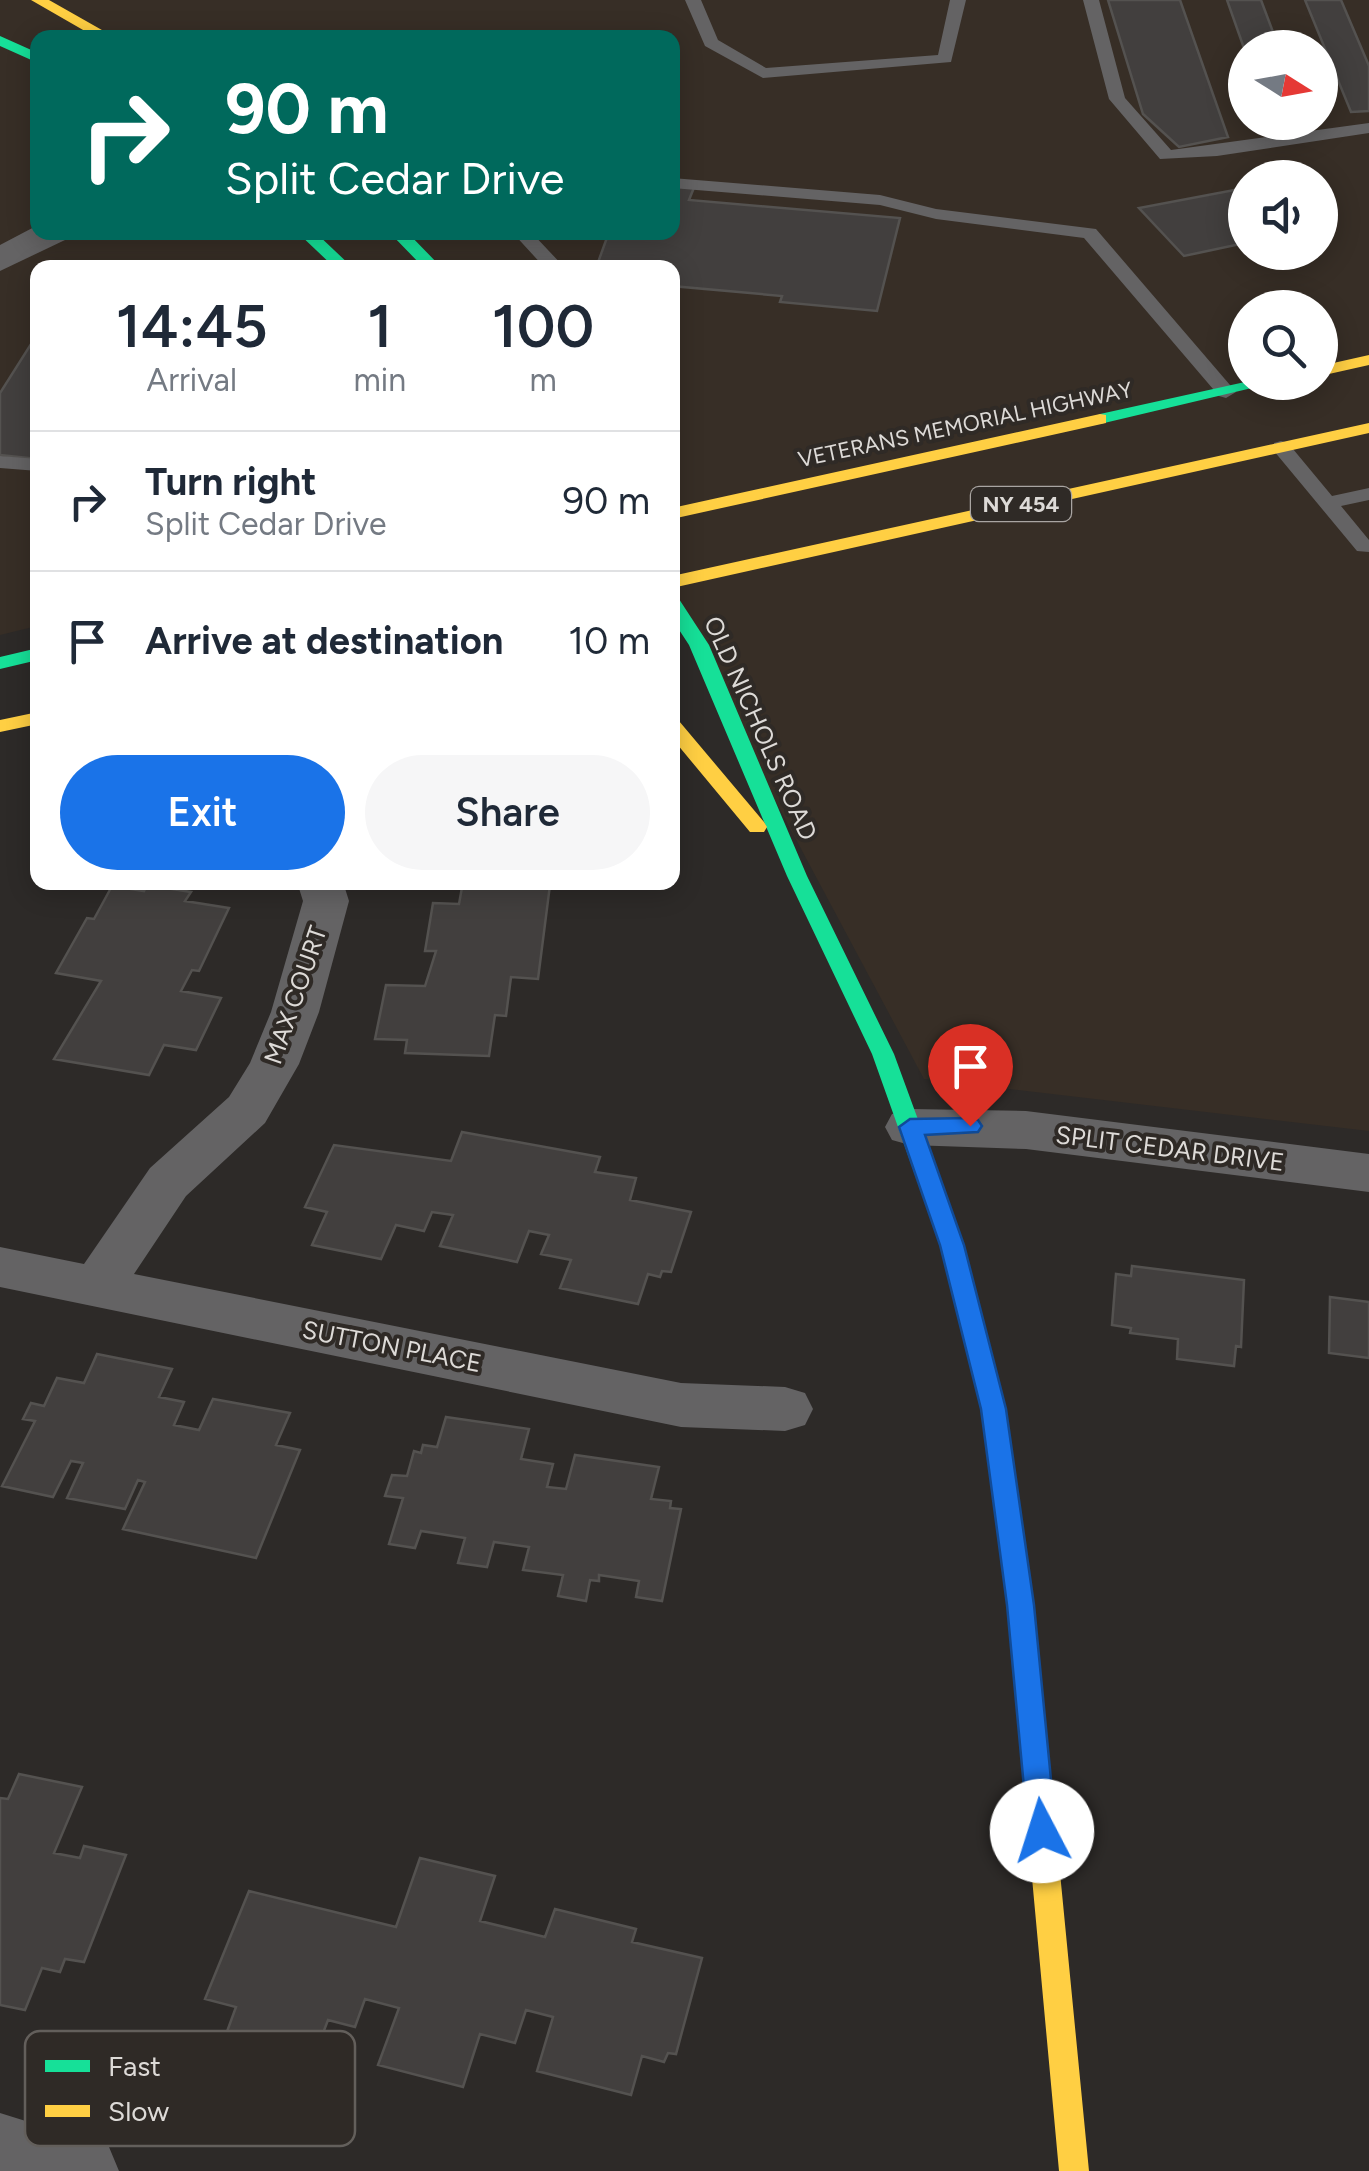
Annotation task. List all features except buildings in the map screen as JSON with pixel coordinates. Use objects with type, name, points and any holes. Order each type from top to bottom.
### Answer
[{"type":"main road","points":[[38,0],[95,30]]},
{"type":"main road","points":[[0,40],[30,55]]},
{"type":"main road","points":[[314,240],[335,260]]},
{"type":"main road","points":[[405,240],[426,260]]},
{"type":"main road","points":[[1338,367],[1369,360]]},
{"type":"main road","name":"VETERANS MEMORIAL HIGHWAY","points":[[680,512],[1226,392]]},
{"type":"main road","name":"NY 454","points":[[680,580],[1369,428]]},
{"type":"main road","name":"OLD NICHOLS ROAD","points":[[680,616],[699,646],[797,876],[855,990],[952,1245],[993,1409],[1020,1605],[1074,2171]]},
{"type":"main road","points":[[0,663],[30,656]]},
{"type":"main road","points":[[0,726],[30,720]]},
{"type":"main road","name":"OLD NICHOLS ROAD","points":[[680,735],[797,876]]},
{"type":"street","points":[[0,260],[37,240]]},
{"type":"street","name":"MAX COURT","points":[[97,1286],[168,1182],[247,1110],[274,1064],[295,1012],[326,901],[323,890]]},
{"type":"street","name":"SPLIT CEDAR DRIVE","points":[[910,1127],[1026,1130],[1369,1172]]},
{"type":"street","name":"SUTTON PLACE","points":[[0,1267],[681,1404],[785,1408]]},
{"type":"street","points":[[0,2146],[85,2171]]},
{"type":"lane","points":[[693,0],[711,43],[763,73],[945,58],[958,0]]},
{"type":"lane","points":[[1091,0],[1117,99],[1166,155],[1202,154],[1369,128]]},
{"type":"lane","points":[[680,183],[880,200],[965,217],[1090,233],[1226,392]]},
{"type":"lane","points":[[529,240],[548,260]]},
{"type":"lane","points":[[1281,447],[1364,547],[1369,546]]},
{"type":"lane","points":[[0,462],[30,464]]},
{"type":"lane","points":[[1330,502],[1369,494]]},
{"type":"shaded area","points":[[0,0],[1369,0],[1369,1131],[924,1079],[680,622],[680,260],[30,260],[30,628],[0,635]]},
{"type":"traffic: fast","points":[[0,40],[30,55]]},
{"type":"traffic: fast","points":[[314,240],[336,260]]},
{"type":"traffic: fast","points":[[405,240],[426,260]]},
{"type":"traffic: fast","points":[[1100,419],[1228,391]]},
{"type":"traffic: fast","points":[[680,615],[699,645],[797,876],[883,1054],[952,1245],[993,1409],[1021,1605],[1037,1780]]},
{"type":"traffic: fast","points":[[0,663],[30,656]]},
{"type":"traffic: slow","points":[[38,0],[94,30]]},
{"type":"traffic: slow","points":[[1338,367],[1369,360]]},
{"type":"traffic: slow","points":[[680,512],[1100,419]]},
{"type":"traffic: slow","points":[[680,580],[1369,428]]},
{"type":"traffic: slow","points":[[0,726],[30,720]]},
{"type":"traffic: slow","points":[[680,735],[757,827]]},
{"type":"traffic: slow","points":[[1037,1780],[1074,2171]]},
{"type":"route","points":[[970,1126],[910,1127],[952,1245],[993,1409],[1020,1605],[1042,1831]]}]
